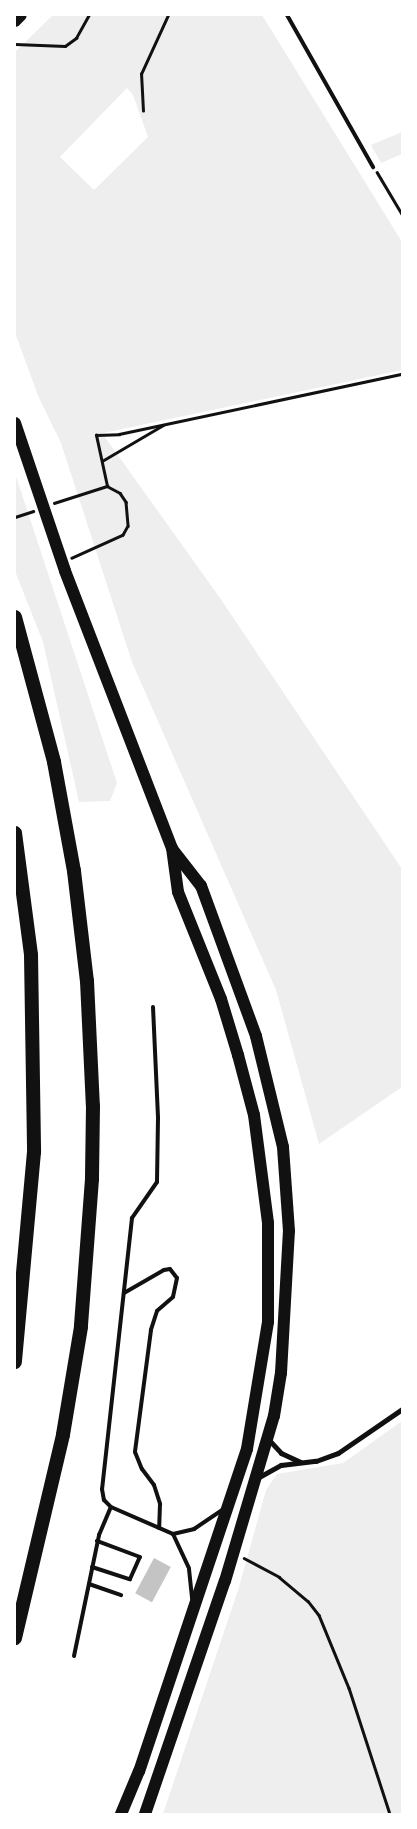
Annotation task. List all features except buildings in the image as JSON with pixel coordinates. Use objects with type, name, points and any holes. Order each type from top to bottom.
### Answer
[{"type":"highway","points":[[15,21],[21,15]]},
{"type":"highway","points":[[15,423],[65,570],[172,848],[178,892],[238,1055],[264,1169],[268,1222],[268,1322],[247,1449],[139,1771],[121,1814]]},
{"type":"highway","points":[[15,617],[54,762],[74,871],[88,981],[93,1106],[91,1198],[81,1327],[63,1435],[15,1638]]},
{"type":"highway","points":[[15,834],[31,954],[34,1152],[15,1362]]},
{"type":"highway","points":[[145,1814],[233,1556],[257,1478],[268,1439],[281,1373],[286,1319],[288,1196],[284,1147],[272,1095],[242,991],[201,886],[172,848]]},
{"type":"street","points":[[257,1478],[282,1465],[303,1463],[338,1453],[402,1409]]},
{"type":"street","points":[[268,1439],[281,1453],[303,1463]]},
{"type":"lane","points":[[287,15],[373,166]]},
{"type":"lane","points":[[153,1007],[158,1118],[157,1182],[132,1218],[102,1489],[104,1500],[111,1507],[173,1534],[194,1529],[228,1504]]},
{"type":"lane","points":[[124,1293],[164,1270],[170,1269],[177,1278],[173,1297],[157,1311],[151,1330],[135,1452],[158,1498],[159,1528]]},
{"type":"lane","points":[[74,1656],[97,1541],[111,1507]]},
{"type":"lane","points":[[173,1534],[189,1569],[193,1611]]},
{"type":"lane","points":[[92,1567],[130,1579],[140,1557],[97,1541]]},
{"type":"lane","points":[[89,1584],[120,1595]]},
{"type":"path","points":[[15,44],[65,46],[76,38],[89,15]]},
{"type":"path","points":[[143,112],[141,74],[168,15]]},
{"type":"path","points":[[373,166],[402,214]]},
{"type":"path","points":[[106,486],[96,435],[119,434],[402,374]]},
{"type":"path","points":[[102,461],[166,424]]},
{"type":"path","points":[[52,504],[106,486],[120,493],[126,502],[128,526],[123,535],[110,544],[71,558]]},
{"type":"path","points":[[15,517],[42,507]]},
{"type":"path","points":[[233,1556],[263,1566],[308,1601],[319,1615],[349,1688],[390,1814]]},
{"type":"shaded area","points":[[53,15],[262,15],[402,242],[402,370],[102,433],[220,598],[402,869],[402,1087],[319,1144],[276,990],[132,662],[61,443],[39,398],[15,333],[15,52]],"holes":[[[127,88],[133,95],[148,137],[94,190],[60,157]]]},
{"type":"shaded area","points":[[402,132],[402,154],[381,163],[371,145]]},
{"type":"shaded area","points":[[15,473],[117,783],[110,801],[79,802],[43,642],[15,571]]},
{"type":"shaded area","points":[[402,1421],[402,1814],[163,1814],[239,1587],[266,1490],[277,1474],[343,1463]]}]
